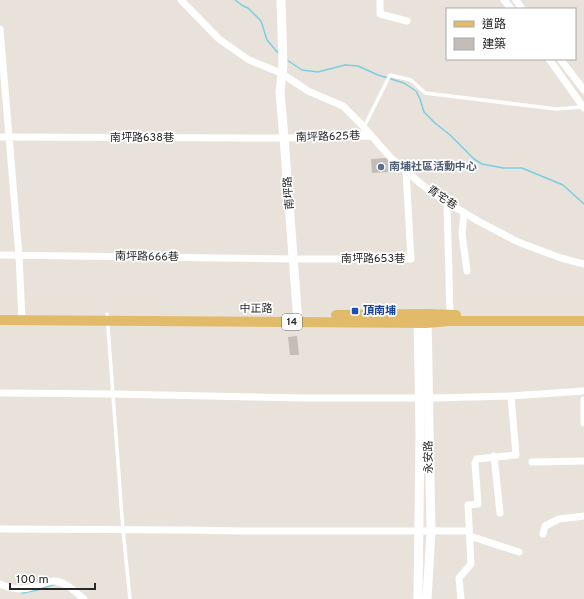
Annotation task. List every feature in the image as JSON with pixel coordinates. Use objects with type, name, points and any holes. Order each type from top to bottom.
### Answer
[{"type":"main road","name":"中正路","points":[[0,313],[22,317]]},
{"type":"main road","name":"中正路","points":[[422,319],[450,315],[584,315]]},
{"type":"main road","name":"中正路","points":[[0,320],[22,317],[108,317],[584,321]]},
{"type":"street","name":"青宅巷","points":[[181,0],[219,39],[238,53],[249,60],[282,73],[308,90],[343,106],[392,158],[421,184],[447,203],[518,242],[561,258],[584,264]]},
{"type":"street","name":"南坪路","points":[[281,0],[283,64],[280,92],[298,318]]},
{"type":"street","points":[[380,0],[380,14],[407,21]]},
{"type":"street","points":[[504,0],[510,8]]},
{"type":"street","points":[[0,29],[19,256],[22,317]]},
{"type":"street","points":[[550,60],[584,107]]},
{"type":"street","points":[[561,60],[584,90]]},
{"type":"street","name":"南坪路625巷","points":[[284,138],[371,136]]},
{"type":"street","name":"南坪路638巷","points":[[0,137],[284,138]]},
{"type":"street","name":"南坪路653巷","points":[[294,259],[411,259],[406,171]]},
{"type":"street","points":[[447,203],[450,315]]},
{"type":"street","points":[[464,213],[462,234],[467,271]]},
{"type":"street","name":"南坪路666巷","points":[[0,255],[294,259]]},
{"type":"street","name":"永安路","points":[[422,319],[424,398],[431,532],[427,599]]},
{"type":"street","points":[[0,393],[305,398],[424,398],[511,396],[584,391]]},
{"type":"street","points":[[462,599],[458,578],[471,564],[468,505],[478,504],[475,463],[477,459],[494,456],[516,455],[511,396]]},
{"type":"street","name":"永安路","points":[[418,599],[424,398]]},
{"type":"street","points":[[584,400],[584,423]]},
{"type":"street","points":[[494,456],[500,513]]},
{"type":"street","points":[[532,462],[584,461]]},
{"type":"street","points":[[543,534],[545,526],[559,519],[584,516]]},
{"type":"street","points":[[0,529],[419,531],[469,533],[520,552]]},
{"type":"street","points":[[0,584],[17,590],[54,581],[63,583],[84,599]]},
{"type":"lane","points":[[361,136],[390,75],[411,80],[425,93],[556,109],[584,107]]},
{"type":"lane","points":[[108,317],[123,530],[130,599]]},
{"type":"building","name":"南埔社區活動中心","points":[[386,158],[391,161],[391,172],[372,173],[371,159]]},
{"type":"building","points":[[297,336],[299,355],[290,355],[288,337]]},
{"type":"waterway","points":[[235,0],[248,8],[261,21],[267,40],[279,54]]},
{"type":"waterway","points":[[287,60],[302,70],[318,72],[345,65],[358,66],[378,75],[404,83],[416,91],[424,112],[474,159],[482,164],[503,168],[522,168],[563,185],[584,204]]},
{"type":"waterway","points":[[21,592],[23,593],[37,590],[56,584]]},
{"type":"place","name":"南埔社區活動中心","points":[[381,167]]},
{"type":"place","name":"頂南埔","points":[[355,311]]}]
